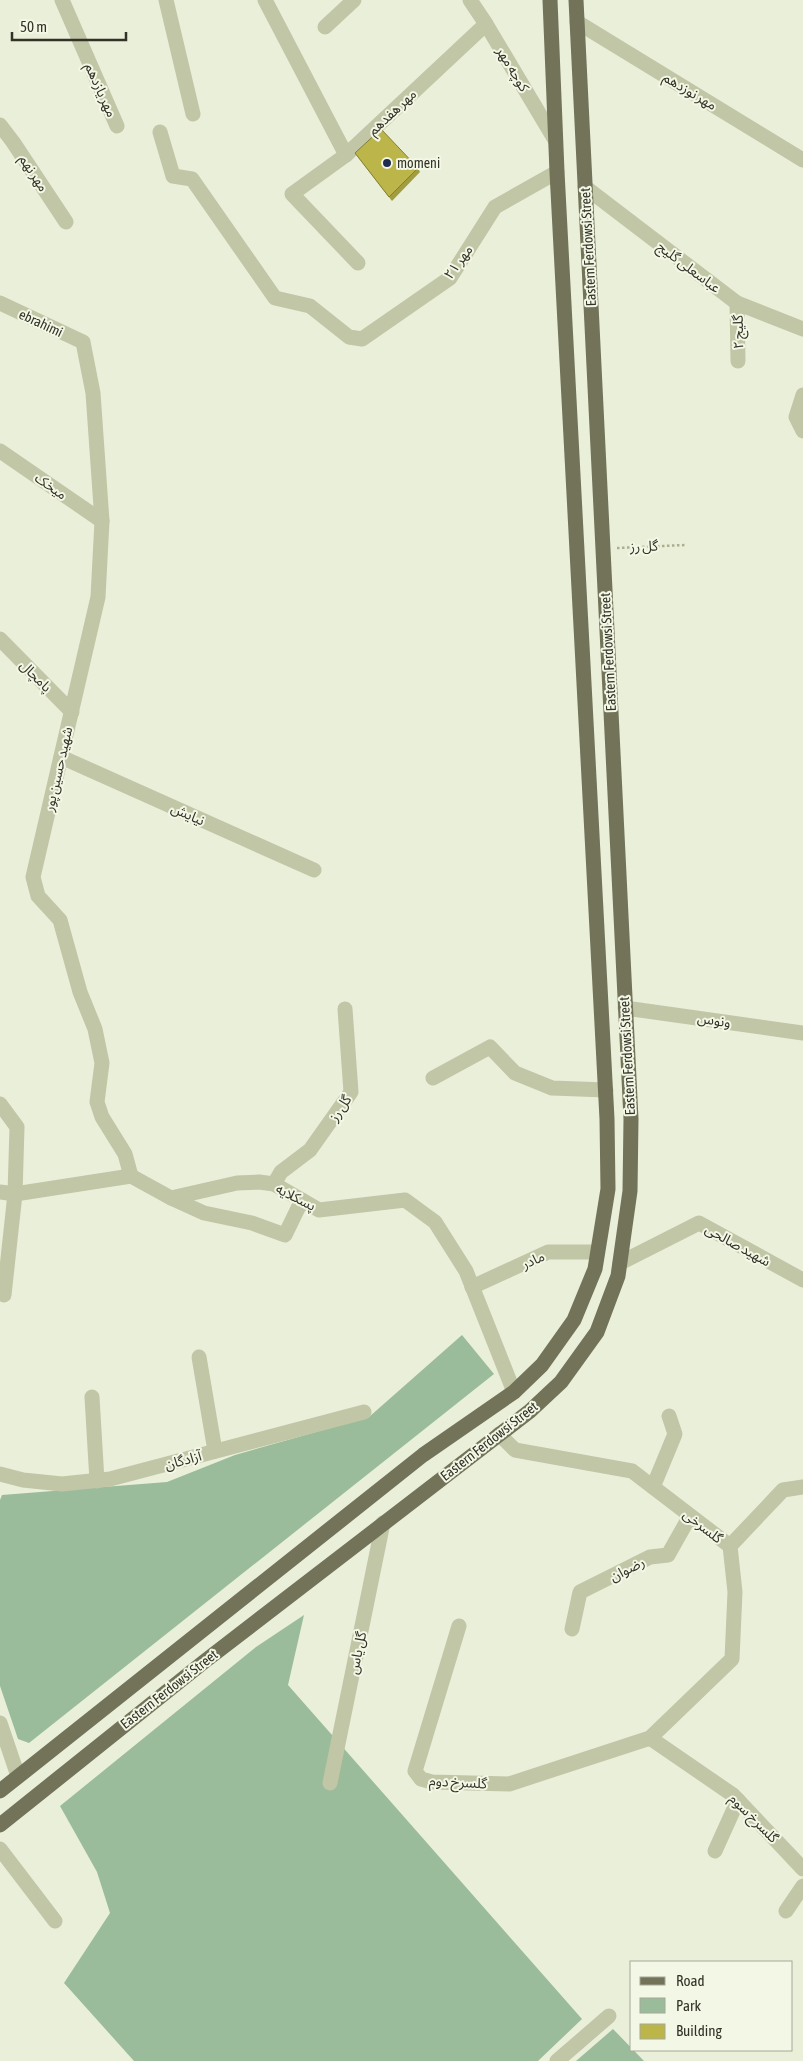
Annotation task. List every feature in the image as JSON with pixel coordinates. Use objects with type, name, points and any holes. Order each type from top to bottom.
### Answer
[{"type":"main road","name":"Eastern Ferdowsi Street","points":[[0,1791],[423,1456],[514,1392],[542,1365],[574,1320],[595,1269],[608,1189],[606,1090],[555,140],[550,0]]},
{"type":"main road","name":"Eastern Ferdowsi Street","points":[[0,1825],[205,1661],[530,1411],[561,1382],[597,1332],[618,1276],[630,1191],[631,1119],[576,0]]},
{"type":"main road","points":[[190,1640],[205,1661]]},
{"type":"street","name":"مهر یازدهم","points":[[62,0],[117,126]]},
{"type":"street","points":[[166,0],[193,114]]},
{"type":"street","points":[[265,0],[346,155]]},
{"type":"street","points":[[325,27],[354,0]]},
{"type":"street","name":"کوچه مهر","points":[[470,0],[555,140]]},
{"type":"street","name":"مهر نوزدهم","points":[[577,22],[803,160]]},
{"type":"street","name":"مهر هفدهم","points":[[358,263],[292,194],[346,155],[486,24]]},
{"type":"street","name":"مهر نهم","points":[[0,125],[66,222]]},
{"type":"street","name":"مهر ۲۱","points":[[160,132],[173,176],[192,179],[275,298],[310,306],[349,337],[362,339],[450,278],[495,207],[557,172]]},
{"type":"street","name":"عباسعلی گلیج","points":[[585,187],[737,303],[803,329]]},
{"type":"street","name":"گلیج ۲","points":[[737,303],[738,361]]},
{"type":"street","name":"ebrahimi","points":[[0,304],[83,342]]},
{"type":"street","name":"شهید حسین پور","points":[[83,342],[93,393],[102,521],[98,597],[33,877],[38,896],[60,920],[80,992],[95,1029],[102,1063],[97,1102],[102,1116],[125,1154],[131,1176]]},
{"type":"street","points":[[803,395],[796,417],[803,431]]},
{"type":"street","name":"میخک","points":[[0,451],[102,521]]},
{"type":"street","name":"پامچال","points":[[0,640],[72,712]]},
{"type":"street","name":"نیایش","points":[[61,758],[314,870]]},
{"type":"street","name":"ونوس","points":[[625,1008],[803,1033]]},
{"type":"street","name":"گل رز","points":[[274,1184],[281,1172],[310,1150],[351,1092],[345,1009]]},
{"type":"street","points":[[433,1078],[490,1047],[515,1073],[552,1088],[606,1090]]},
{"type":"street","points":[[0,1104],[17,1128],[7,1193],[4,1295]]},
{"type":"street","points":[[7,1193],[131,1176],[204,1213],[252,1223],[285,1235],[302,1200]]},
{"type":"street","name":"پسکلایه","points":[[172,1198],[237,1184],[259,1182],[274,1184],[319,1210],[405,1200],[435,1222],[466,1271],[514,1392]]},
{"type":"street","name":"شهید صالحی","points":[[620,1263],[699,1224],[803,1280]]},
{"type":"street","name":"مادر","points":[[472,1287],[548,1252],[597,1252]]},
{"type":"street","points":[[199,1357],[215,1451]]},
{"type":"street","points":[[92,1397],[97,1481]]},
{"type":"street","name":"آزادگان","points":[[0,1474],[23,1480],[62,1484],[110,1479],[364,1412]]},
{"type":"street","points":[[653,1487],[675,1434],[669,1416]]},
{"type":"street","name":"گلسرخی","points":[[499,1434],[515,1450],[632,1471],[730,1546],[735,1592],[732,1659],[650,1738]]},
{"type":"street","points":[[730,1546],[783,1490],[803,1487]]},
{"type":"street","name":"رضوان","points":[[572,1629],[580,1592],[650,1557],[668,1555],[690,1516]]},
{"type":"street","name":"گل یاس","points":[[330,1783],[384,1523]]},
{"type":"street","name":"گلسرخ دوم","points":[[459,1626],[415,1771],[421,1780],[509,1784],[650,1738]]},
{"type":"street","points":[[0,1723],[5,1755],[18,1776]]},
{"type":"street","name":"گلسرخ سوم","points":[[650,1738],[733,1794],[803,1869]]},
{"type":"street","points":[[714,1850],[738,1800]]},
{"type":"street","points":[[0,1849],[55,1921]]},
{"type":"street","points":[[786,1910],[803,1886]]},
{"type":"street","points":[[557,2061],[609,2016]]},
{"type":"path","name":"گل رز","points":[[603,548],[684,545]]},
{"type":"green space","points":[[462,1335],[494,1374],[29,1743],[18,1739],[0,1686],[0,1500],[2,1495],[167,1482],[235,1455],[369,1417]]},
{"type":"green space","points":[[304,1615],[288,1685],[582,2019],[538,2061],[134,2061],[64,1983],[110,1913],[97,1872],[60,1806],[256,1647]]},
{"type":"green space","points":[[613,2029],[630,2047],[630,2051],[634,2051],[644,2061],[576,2061]]},
{"type":"building","name":"momeni","points":[[381,129],[418,168],[389,197],[355,153]]},
{"type":"place","name":"momeni","points":[[387,163]]}]
